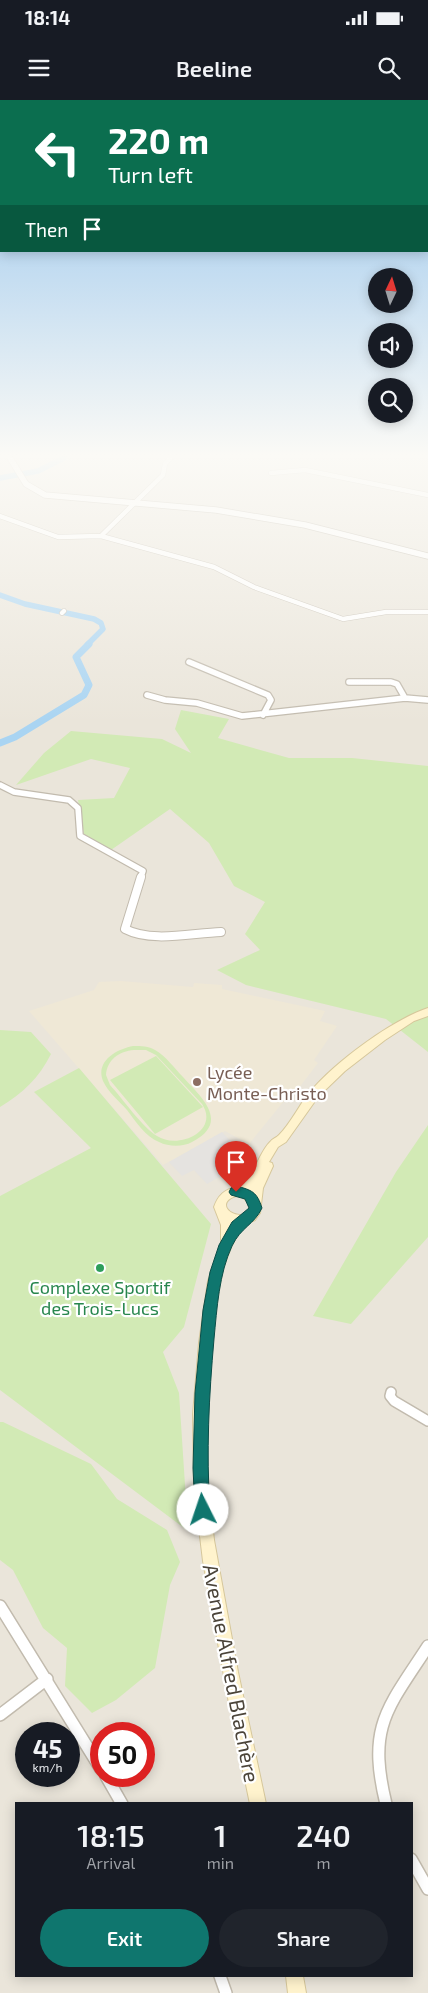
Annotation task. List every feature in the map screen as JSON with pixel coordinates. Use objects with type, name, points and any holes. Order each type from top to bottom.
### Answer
[{"type":"main road","points":[[282,1139],[274,1144],[251,1181],[236,1192],[226,1195],[221,1201],[220,1207],[228,1219],[242,1221],[252,1215],[257,1186],[282,1139],[314,1094],[358,1053],[411,1018],[428,1012]]},
{"type":"main road","points":[[236,1192],[248,1194],[255,1203]]},
{"type":"main road","name":"Avenue Alfred Blachère","points":[[224,1215],[227,1225],[226,1245]]},
{"type":"main road","name":"Avenue Alfred Blachère","points":[[242,1221],[226,1245],[217,1272],[206,1334],[200,1468],[204,1519],[224,1640],[258,1802]]},
{"type":"main road","points":[[294,1977],[297,1993]]},
{"type":"street","points":[[134,546],[214,567],[254,588],[343,619],[386,612],[428,612]]},
{"type":"street","points":[[391,546],[428,556]]},
{"type":"street","points":[[190,662],[268,695],[271,700],[263,715]]},
{"type":"street","points":[[349,682],[391,682],[397,684],[405,698]]},
{"type":"street","points":[[148,695],[165,700],[197,703],[234,715],[263,715],[405,698],[428,700]]},
{"type":"street","points":[[0,785],[14,792],[69,800],[78,808],[80,836],[143,872],[125,924],[125,929],[129,933],[143,935],[221,932]]},
{"type":"street","points":[[391,1392],[390,1396],[394,1401],[428,1421]]},
{"type":"street","points":[[0,1606],[90,1751]]},
{"type":"street","points":[[386,1802],[379,1773],[378,1742],[387,1711],[428,1646]]},
{"type":"street","points":[[0,1715],[47,1679]]},
{"type":"street","points":[[112,1787],[121,1802]]},
{"type":"street","points":[[413,1863],[428,1889]]},
{"type":"street","points":[[220,1977],[226,1993]]},
{"type":"shaded area","points":[[0,546],[428,546],[428,1993],[0,1993]]},
{"type":"shaded area","name":"Lycée Monte-Christo","points":[[121,981],[193,987],[194,983],[222,985],[222,989],[325,1011],[320,1021],[337,1026],[314,1060],[318,1063],[288,1102],[284,1101],[249,1144],[225,1131],[163,1165],[29,1011],[94,990],[99,982]]},
{"type":"shaded area","points":[[222,1132],[248,1160],[207,1184],[194,1170],[182,1176],[169,1162]]},
{"type":"green space","points":[[181,710],[229,719],[218,738],[289,758],[352,758],[428,766],[428,1052],[386,1019],[246,985],[217,970],[260,950],[245,934],[265,902],[234,886],[209,843],[170,809],[111,850],[84,834],[78,800],[114,798],[130,768],[91,759],[16,785],[44,753],[71,731],[162,739],[191,753],[175,729]]},
{"type":"green space","points":[[0,1030],[31,1032],[51,1054],[30,1084],[0,1107]]},
{"type":"green space","points":[[145,1046],[153,1049],[170,1062],[204,1101],[209,1110],[210,1126],[204,1134],[188,1144],[171,1146],[149,1136],[141,1128],[108,1089],[101,1074],[102,1068],[109,1057],[127,1048]],"holes":[[[146,1050],[156,1055],[202,1104],[206,1114],[206,1122],[201,1130],[194,1135],[175,1141],[157,1136],[139,1120],[110,1085],[106,1075],[109,1065],[115,1057],[123,1052]]]},
{"type":"green space","points":[[156,1056],[203,1107],[155,1134],[110,1080]]},
{"type":"green space","name":"Complexe Sportif des Trois-Lucs","points":[[79,1068],[211,1224],[184,1327],[163,1352],[179,1393],[188,1531],[0,1390],[0,1196],[91,1148],[34,1092]]},
{"type":"green space","points":[[428,1125],[428,1237],[351,1324],[313,1316],[396,1172]]},
{"type":"green space","points":[[0,1422],[91,1464],[117,1499],[167,1530],[180,1562],[170,1585],[155,1668],[116,1700],[92,1713],[65,1686],[67,1648],[43,1628],[13,1570],[0,1560]]},
{"type":"waterway","points":[[0,595],[25,604],[94,619],[101,623],[103,629],[87,645]]},
{"type":"waterway","points":[[0,743],[15,737],[84,695],[89,685],[76,657],[89,644]]},
{"type":"place","name":"Lycée Monte-Christo","points":[[197,1082]]},
{"type":"place","name":"Complexe Sportif des Trois-Lucs","points":[[100,1268]]},
{"type":"route","points":[[203,1510],[200,1468],[202,1393],[210,1310],[217,1272],[226,1245],[237,1226],[242,1221],[248,1219],[256,1208],[253,1198],[248,1194],[236,1192]]}]
